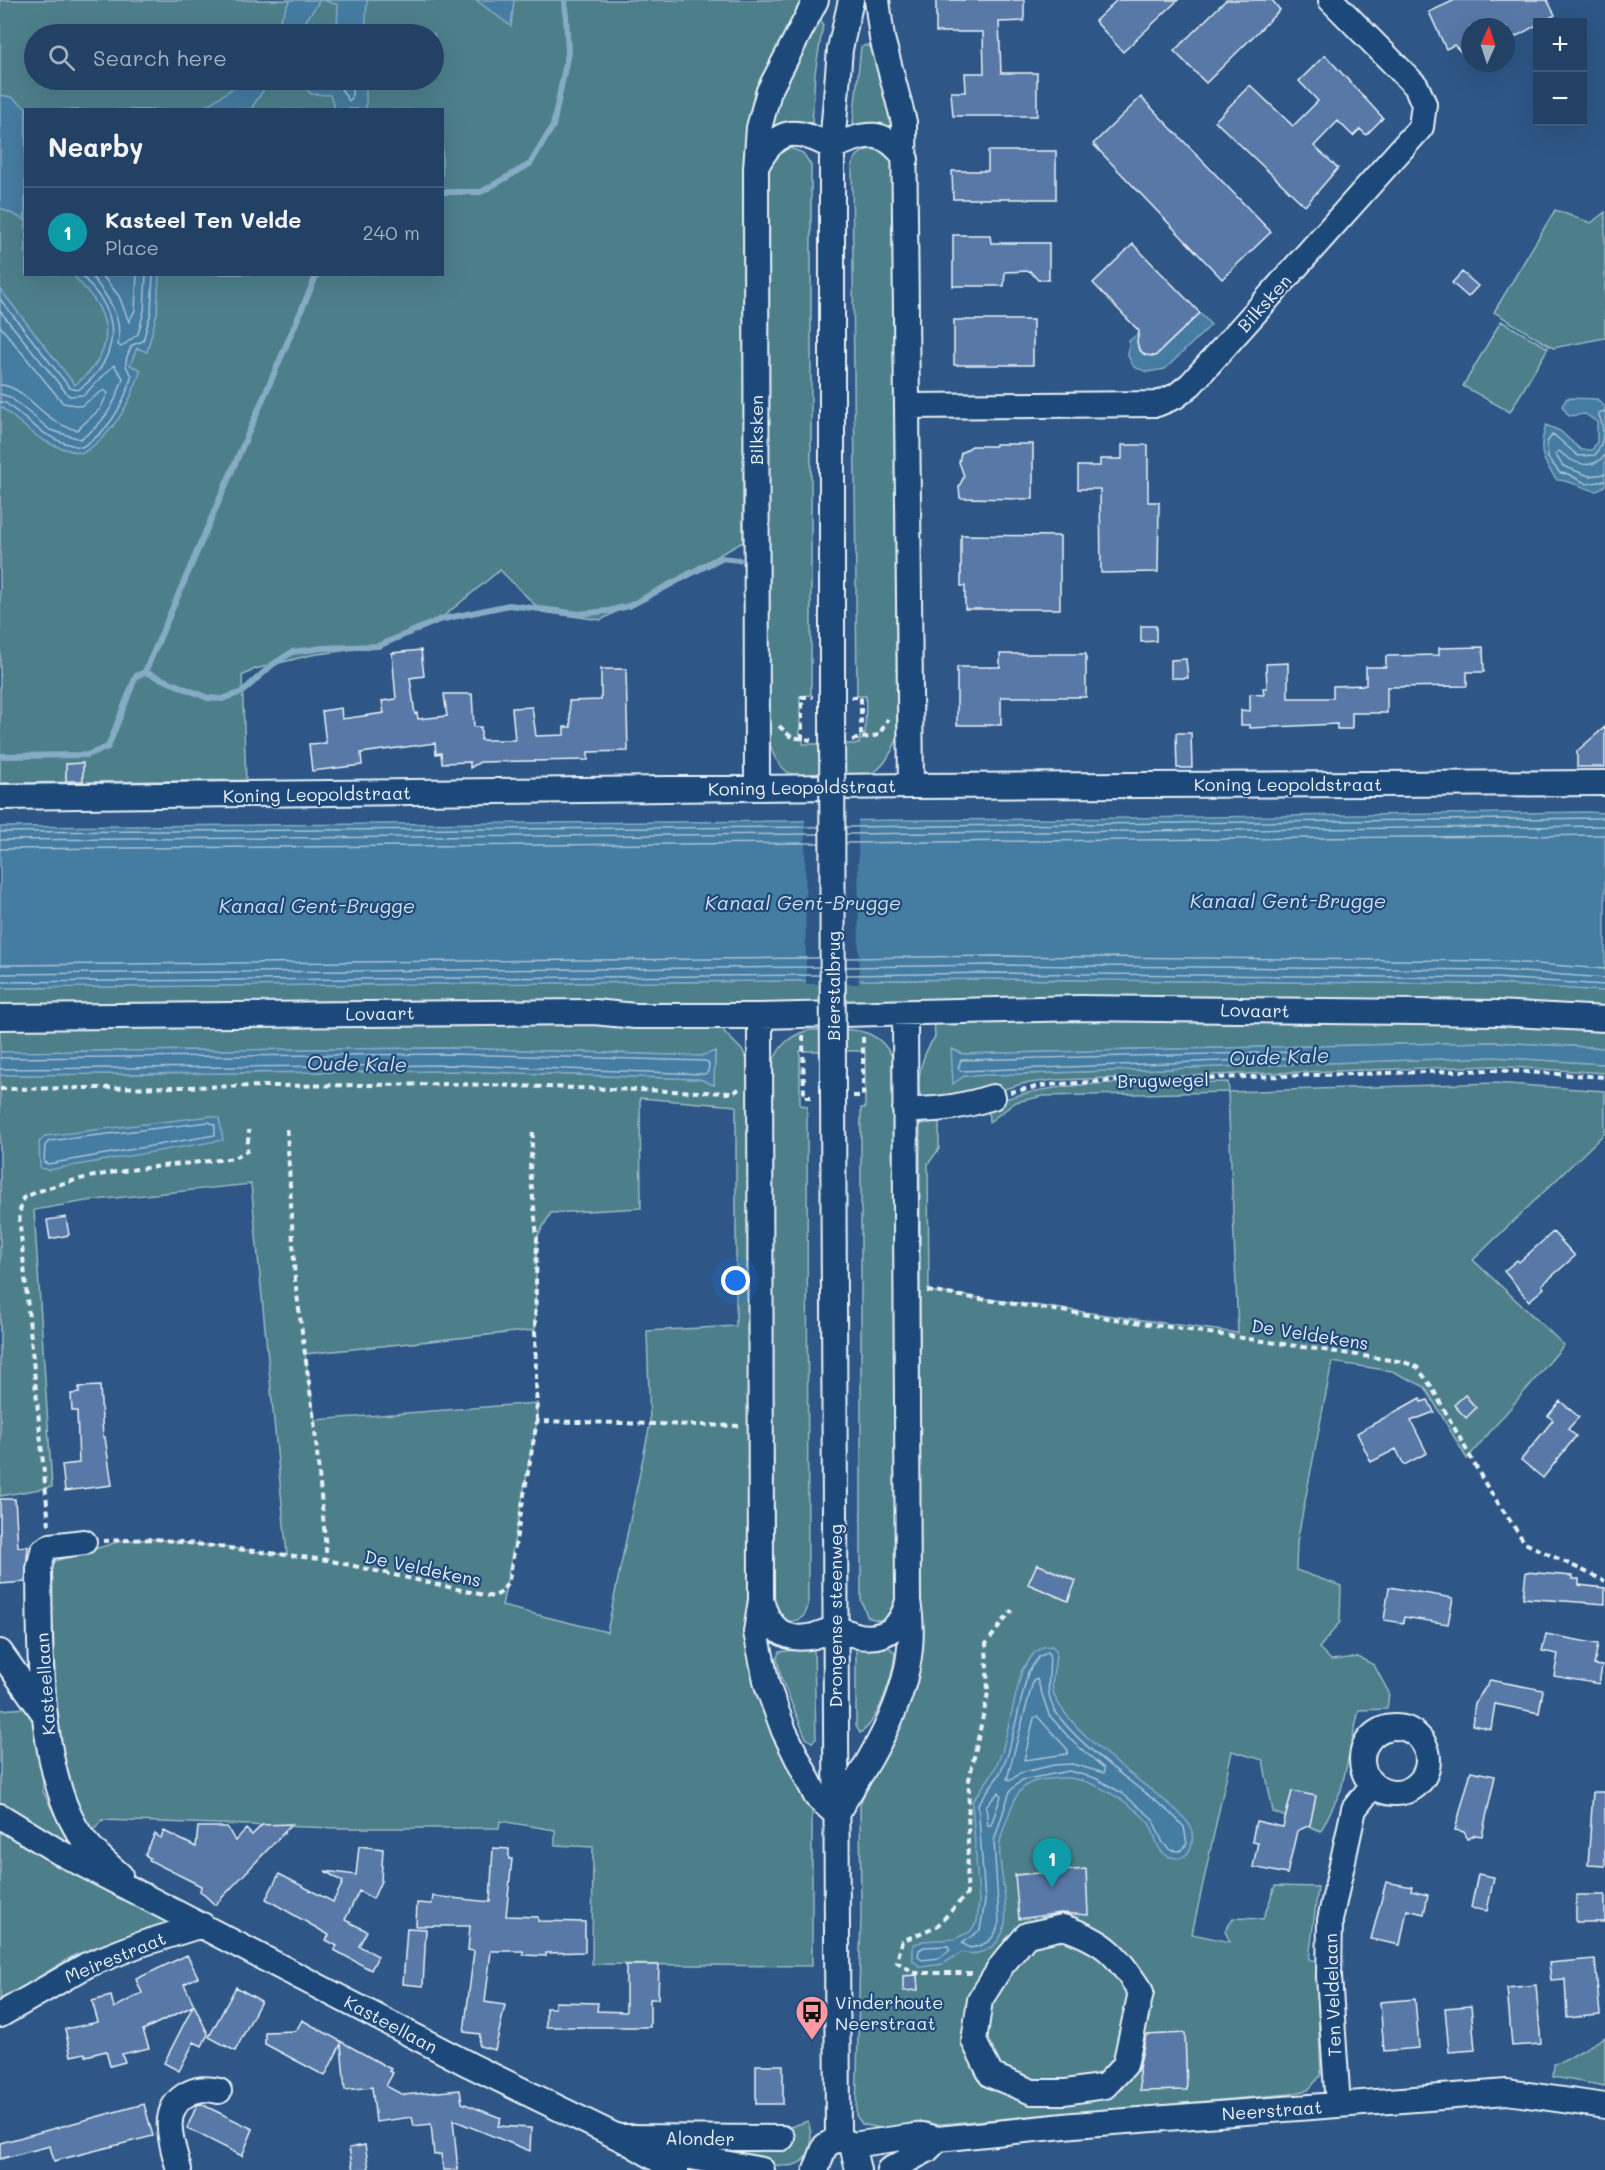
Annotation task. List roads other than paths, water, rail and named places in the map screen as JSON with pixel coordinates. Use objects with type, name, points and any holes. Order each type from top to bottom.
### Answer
[{"type":"street","points":[[756,168],[759,128],[769,91],[816,0]]},
{"type":"street","points":[[851,0],[840,49],[832,147],[870,134],[884,137],[896,145],[906,159]]},
{"type":"street","points":[[877,0],[882,38],[904,122],[906,159],[911,786]]},
{"type":"street","name":"Bilksken","points":[[907,406],[1157,404],[1176,396],[1191,384],[1421,127],[1424,104],[1416,86],[1331,0]]},
{"type":"street","name":"Bilksken","points":[[757,788],[756,168],[768,144],[780,136],[795,133],[812,136],[832,147]]},
{"type":"street","name":"Bierstalbrug","points":[[832,147],[833,1093]]},
{"type":"street","name":"Koning Leopoldstraat","points":[[0,798],[911,786],[1605,783]]},
{"type":"street","name":"Lovaart","points":[[0,1017],[594,1012],[635,1016],[760,1016],[1080,1008],[1497,1012],[1605,1019]]},
{"type":"street","points":[[760,1016],[761,1600],[756,1632],[767,1684],[784,1731],[816,1796],[836,1814],[879,1746],[900,1696],[911,1658],[913,1623],[908,1601],[905,1291],[905,1014]]},
{"type":"street","name":"Drongense steenweg","points":[[833,1093],[836,1814],[845,2141],[858,2170]]},
{"type":"street","points":[[905,1110],[939,1111],[966,1106],[993,1097]]},
{"type":"street","name":"Kasteellaan","points":[[84,1542],[51,1546],[43,1551],[39,1569],[51,1756],[62,1797],[83,1839],[147,1897]]},
{"type":"street","points":[[761,1600],[769,1622],[785,1636],[799,1638],[835,1629],[857,1635],[885,1635],[900,1622],[908,1601]]},
{"type":"street","points":[[0,1652],[47,1717]]},
{"type":"street","name":"Ten Veldelaan","points":[[1338,2105],[1329,1976],[1330,1920],[1354,1809],[1373,1785]]},
{"type":"street","name":"Kasteellaan","points":[[0,1816],[59,1852],[470,2065],[626,2142],[676,2170]]},
{"type":"street","name":"Meirestraat","points":[[1,2012],[87,1965],[138,1945],[202,1925]]},
{"type":"street","points":[[1064,1926],[1094,1937],[1121,1961],[1141,1992],[1125,2065],[1105,2086],[1065,2092],[1032,2092],[991,2075],[974,2041],[980,2000],[997,1974],[1027,1935],[1064,1926]]},
{"type":"street","points":[[179,2170],[169,2121],[175,2102],[191,2091],[206,2088],[219,2091]]},
{"type":"street","name":"Neerstraat","points":[[845,2141],[923,2135],[938,2139],[1085,2124],[1507,2092],[1605,2106]]},
{"type":"street","name":"Alonder","points":[[626,2142],[782,2138]]},
{"type":"street","points":[[889,2170],[927,2150],[938,2139]]},
{"type":"street","points":[[816,2170],[825,2146],[845,2141]]},
{"type":"street","name":"Kasteellaan","points":[[626,2142],[762,2170]]},
{"type":"water","points":[[290,0],[320,0],[304,24],[278,24]]},
{"type":"water","points":[[323,0],[367,0],[366,24],[337,24],[338,5]]},
{"type":"water","points":[[476,0],[514,0],[511,26]]},
{"type":"water","points":[[230,90],[263,90],[252,108],[203,108]]},
{"type":"water","points":[[307,90],[366,90],[366,108],[335,108],[330,95],[311,94]]},
{"type":"water","points":[[0,95],[11,97],[27,108],[24,108],[24,220],[0,208]]},
{"type":"water","points":[[74,276],[159,276],[157,313],[147,352],[137,348],[130,365],[141,370],[131,395],[120,417],[104,437],[83,453],[57,447],[38,437],[0,406],[0,289],[75,385],[92,369],[105,341],[104,319],[94,299]]},
{"type":"water","points":[[1200,313],[1211,325],[1165,369],[1147,372],[1134,367],[1128,356],[1129,341],[1138,334],[1138,348],[1142,353],[1155,357]]},
{"type":"water","points":[[1567,398],[1597,399],[1605,407],[1605,485],[1597,491],[1557,480],[1542,454],[1546,425],[1560,431],[1581,450],[1592,450],[1597,442],[1597,422],[1585,414],[1569,416],[1562,406]]},
{"type":"water","name":"Kanaal Gent-Brugge","points":[[1605,813],[1605,991],[1496,984],[994,979],[0,988],[0,827],[1052,819]]},
{"type":"water","name":"Oude Kale","points":[[1495,1042],[1605,1048],[1605,1064],[1495,1057],[964,1076],[953,1084],[951,1049],[963,1054]]},
{"type":"water","name":"Oude Kale","points":[[454,1048],[701,1056],[715,1051],[714,1085],[700,1079],[454,1071],[0,1075],[0,1052]]},
{"type":"water","points":[[211,1116],[219,1118],[223,1140],[48,1170],[40,1168],[39,1142],[45,1136]]},
{"type":"water","points":[[1052,1646],[1056,1650],[1056,1660],[1052,1686],[1060,1705],[1088,1738],[1185,1819],[1192,1832],[1190,1850],[1186,1855],[1175,1858],[1163,1853],[1151,1826],[1140,1814],[1107,1791],[1083,1781],[1071,1778],[1048,1779],[1025,1786],[1012,1806],[1001,1840],[1000,1856],[1006,1916],[1004,1929],[998,1941],[981,1952],[972,1954],[962,1952],[943,1964],[921,1967],[913,1961],[913,1945],[923,1941],[954,1939],[970,1932],[977,1922],[979,1901],[972,1802],[994,1771],[1002,1752],[1022,1670],[1034,1653],[1043,1647]]},
{"type":"waterway","points":[[444,192],[481,192],[530,164],[553,126],[568,53],[565,0]]},
{"type":"waterway","points":[[145,672],[316,276]]},
{"type":"waterway","points":[[0,756],[87,755],[108,747],[136,676],[145,672],[208,698],[222,699],[242,692],[272,665],[292,652],[323,648],[378,646],[439,620],[509,605],[579,614],[608,611],[629,606],[721,558],[739,560]]},
{"type":"place","name":"Kasteel Ten Velde","points":[[1052,1888]]},
{"type":"place","name":"Vinderhoute Neerstraat","points":[[812,2041]]}]
